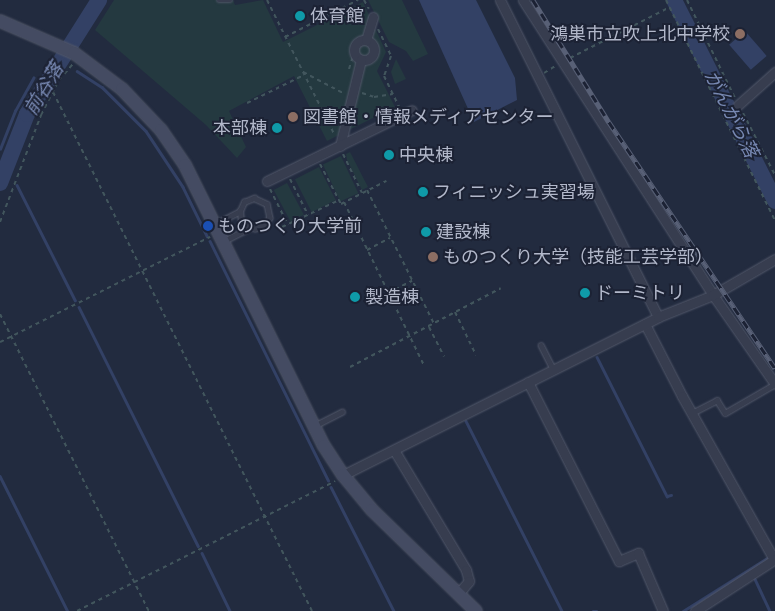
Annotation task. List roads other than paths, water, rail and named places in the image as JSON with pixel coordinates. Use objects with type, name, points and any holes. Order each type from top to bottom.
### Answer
[{"type":"street","points":[[500,0],[658,317]]},
{"type":"street","points":[[523,0],[561,63],[713,295],[775,384]]},
{"type":"street","points":[[366,40],[373,17]]},
{"type":"street","points":[[0,21],[77,55],[122,89],[161,130],[185,164],[314,426],[343,475],[372,510],[476,611]]},
{"type":"street","points":[[366,40],[374,46],[374,53],[370,59],[361,60],[354,55],[353,48],[356,42],[366,40]]},
{"type":"street","points":[[340,146],[361,60]]},
{"type":"street","points":[[738,105],[775,72]]},
{"type":"street","points":[[267,181],[412,110]]},
{"type":"street","points":[[343,475],[658,317],[713,295],[775,259]]},
{"type":"street","points":[[645,324],[691,413],[775,559],[695,611]]},
{"type":"street","points":[[528,382],[618,561],[638,553],[663,611]]},
{"type":"street","points":[[394,450],[466,570],[468,581],[458,593]]},
{"type":"lane","points":[[219,0],[230,0]]},
{"type":"lane","points":[[254,198],[264,200],[270,208],[270,218],[264,226],[219,233],[240,211],[244,202],[254,198]]},
{"type":"lane","points":[[240,211],[242,222],[250,228]]},
{"type":"lane","points":[[541,345],[554,370]]},
{"type":"lane","points":[[691,413],[717,400],[725,413],[775,384]]},
{"type":"lane","points":[[314,426],[342,412]]},
{"type":"water","points":[[419,0],[476,0],[515,78],[517,100],[474,122]]},
{"type":"water","points":[[745,31],[767,56],[751,70],[729,45]]},
{"type":"waterway","name":"前谷落","points":[[0,183],[27,114],[99,0]]},
{"type":"waterway","name":"がんがら落","points":[[674,0],[775,201]]},
{"type":"waterway","name":"前谷落","points":[[58,62],[63,65]]},
{"type":"waterway","points":[[77,71],[102,87],[146,131],[183,187],[207,236]]},
{"type":"waterway","points":[[0,149],[15,111],[33,78]]},
{"type":"waterway","points":[[17,185],[75,300]]},
{"type":"waterway","points":[[210,241],[328,480]]},
{"type":"waterway","points":[[79,307],[198,546]]},
{"type":"waterway","points":[[597,357],[667,496],[671,495]]},
{"type":"waterway","points":[[466,421],[562,611]]},
{"type":"waterway","points":[[0,476],[67,610]]},
{"type":"waterway","points":[[331,487],[394,611]]},
{"type":"waterway","points":[[202,553],[230,611]]},
{"type":"waterway","points":[[683,611],[767,558]]},
{"type":"waterway","points":[[755,579],[770,611]]},
{"type":"railway","points":[[533,0],[609,122],[775,368]]},
{"type":"place","name":"体育館","points":[[300,16]]},
{"type":"place","name":"鴻巣市立吹上北中学校","points":[[740,34]]},
{"type":"place","name":"図書館・情報メディアセンター","points":[[293,117]]},
{"type":"place","name":"本部棟","points":[[277,128]]},
{"type":"place","name":"中央棟","points":[[389,155]]},
{"type":"place","name":"フィニッシュ実習場","points":[[423,192]]},
{"type":"place","name":"ものつくり大学前","points":[[208,226]]},
{"type":"place","name":"建設棟","points":[[426,232]]},
{"type":"place","name":"ものつくり大学（技能工芸学部）","points":[[433,257]]},
{"type":"place","name":"ドーミトリ","points":[[585,293]]},
{"type":"place","name":"製造棟","points":[[355,297]]}]
